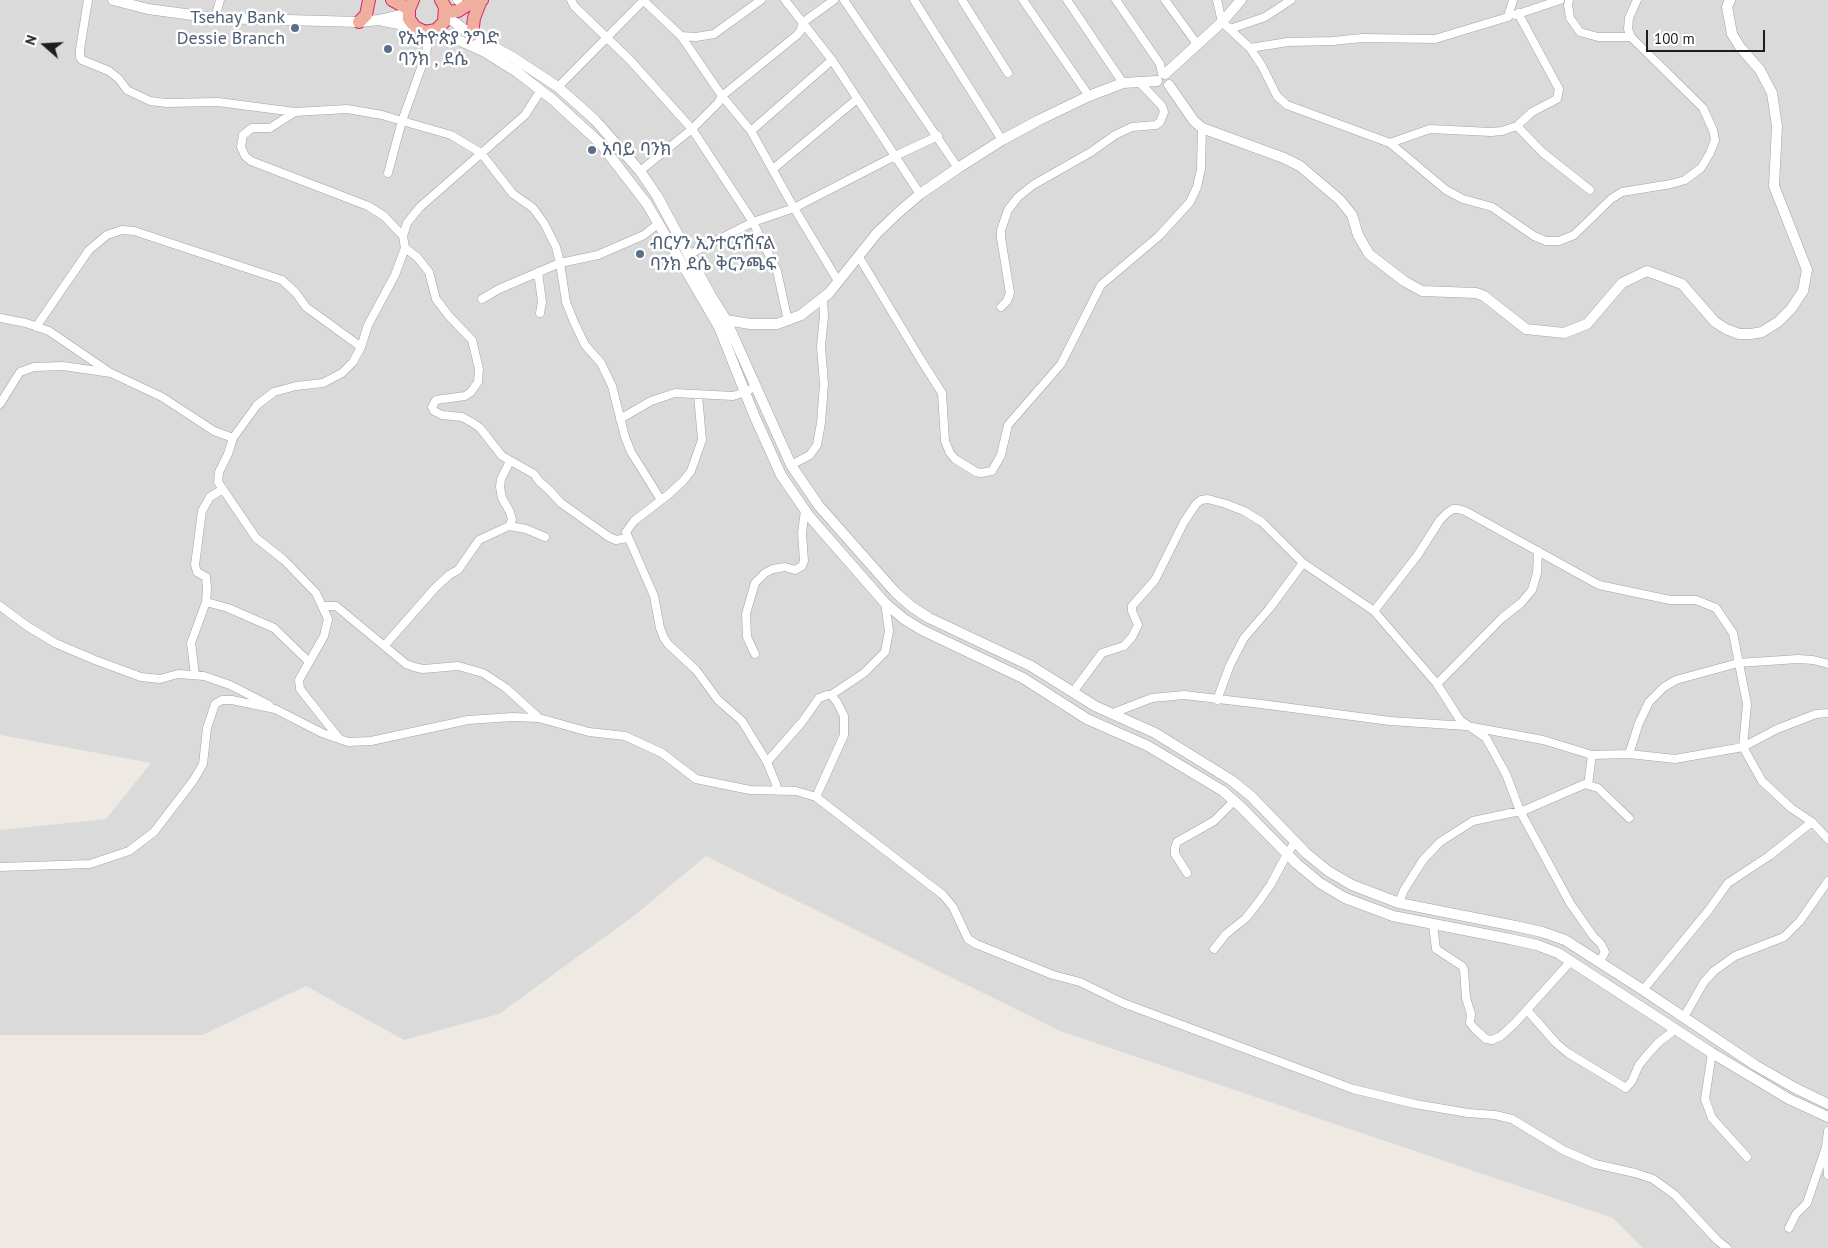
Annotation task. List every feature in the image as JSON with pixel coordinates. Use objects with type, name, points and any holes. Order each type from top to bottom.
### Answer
[{"type":"highway","points":[[359,22],[366,15],[369,0]]},
{"type":"highway","points":[[392,0],[410,8],[412,23],[420,30],[433,30],[444,22],[444,8],[458,11],[469,1],[474,18],[472,35]]},
{"type":"street","points":[[88,0],[80,57],[82,60],[109,71],[119,79],[127,90],[150,101],[167,103],[218,102],[295,112],[347,109],[382,115],[451,135],[481,153],[513,194],[533,208],[544,223],[556,247],[566,302],[585,345],[601,363],[612,386],[631,452],[661,500]]},
{"type":"street","points":[[113,0],[148,10],[215,18],[359,22],[380,20],[410,8]]},
{"type":"street","points":[[215,18],[220,0]]},
{"type":"street","points":[[571,0],[574,6],[630,60],[692,129],[753,222],[777,271],[788,321]]},
{"type":"street","points":[[558,87],[643,0],[681,36],[722,96],[751,131],[838,281]]},
{"type":"street","points":[[681,36],[696,37],[714,34],[761,0]]},
{"type":"street","points":[[785,0],[832,60],[920,194]]},
{"type":"street","points":[[640,172],[692,129],[718,103],[722,96],[797,35],[801,30],[802,23],[834,0]]},
{"type":"street","points":[[844,0],[958,168]]},
{"type":"street","points":[[914,0],[1002,140]]},
{"type":"street","points":[[962,0],[1008,73]]},
{"type":"street","points":[[1023,0],[1089,96]]},
{"type":"street","points":[[1067,0],[1124,82]]},
{"type":"street","points":[[1116,0],[1160,64],[1162,76],[1159,85],[1164,87],[1169,85],[1202,128],[1284,158],[1300,166],[1340,200],[1352,215],[1358,235],[1369,254],[1404,281],[1422,290],[1466,292],[1484,296],[1526,329],[1564,334],[1587,324],[1622,283],[1648,270],[1682,284],[1716,322],[1726,329],[1739,334],[1751,334],[1762,332],[1778,322],[1795,303],[1803,291],[1807,270],[1774,186],[1777,126],[1772,93],[1760,70],[1740,47],[1732,34],[1728,7],[1730,0]]},
{"type":"street","points":[[1165,0],[1197,44]]},
{"type":"street","points":[[1217,0],[1226,26],[1250,48],[1262,66],[1271,87],[1287,105],[1390,143],[1446,190],[1463,199],[1492,207],[1534,236],[1546,241],[1558,241],[1574,235],[1611,199],[1622,192],[1685,180],[1701,168],[1715,140],[1713,130],[1702,108],[1631,37],[1628,28],[1629,18],[1637,0]]},
{"type":"street","points":[[1226,26],[1242,0]]},
{"type":"street","points":[[726,320],[750,324],[777,324],[801,315],[829,293],[877,233],[920,194],[958,168],[1002,140],[1089,96],[1124,82],[1140,83],[1162,76],[1197,44],[1226,26],[1265,17],[1291,0]]},
{"type":"street","points":[[1508,17],[1513,0]]},
{"type":"street","points":[[1250,48],[1288,42],[1362,38],[1435,39],[1560,0]]},
{"type":"street","points":[[1569,0],[1570,18],[1580,32],[1598,37],[1631,37]]},
{"type":"street","points":[[444,8],[472,35],[514,58],[558,87],[595,120],[640,172],[657,196],[688,255],[726,320],[749,368],[777,436],[792,465],[819,506],[895,592],[912,607],[929,618],[1031,666],[1095,706],[1155,733],[1231,780],[1251,796],[1295,842],[1328,871],[1344,880],[1376,896],[1398,903],[1542,932],[1565,940],[1600,961],[1755,1065],[1828,1104]]},
{"type":"street","points":[[1390,143],[1430,129],[1502,131],[1517,126],[1532,112],[1557,99],[1559,89],[1518,13]]},
{"type":"street","points":[[380,20],[415,27]]},
{"type":"street","points":[[388,173],[402,121],[433,30],[484,52],[517,72],[600,143],[647,204],[720,328],[781,475],[805,510],[885,603],[904,619],[922,630],[1023,678],[1087,719],[1148,746],[1223,792],[1287,854],[1320,882],[1345,898],[1393,916],[1536,945],[1558,953],[1712,1054],[1789,1099],[1828,1117]]},
{"type":"street","points":[[751,131],[832,60]]},
{"type":"street","points":[[1001,308],[1007,301],[1010,293],[1001,238],[1001,230],[1008,210],[1033,184],[1091,152],[1116,135],[1132,127],[1160,122],[1164,112],[1162,106],[1140,83]]},
{"type":"street","points":[[338,738],[300,689],[299,680],[324,636],[328,619],[316,593],[284,560],[256,538],[218,482],[220,472],[233,438],[257,405],[274,392],[296,386],[323,383],[342,373],[353,362],[361,347],[368,325],[395,275],[405,248],[403,236],[408,223],[420,207],[525,115],[540,90]]},
{"type":"street","points":[[773,169],[857,99]]},
{"type":"street","points":[[295,112],[270,128],[252,128],[243,136],[241,147],[245,156],[251,162],[368,206],[384,216],[403,236]]},
{"type":"street","points":[[1517,126],[1542,152],[1590,190]]},
{"type":"street","points":[[859,257],[942,393],[945,441],[950,453],[955,459],[976,472],[992,472],[1001,455],[1008,425],[1061,364],[1101,285],[1159,236],[1190,202],[1197,187],[1201,169],[1202,128]]},
{"type":"street","points":[[688,255],[753,222],[794,208],[938,136]]},
{"type":"street","points":[[482,299],[499,289],[560,263],[598,255],[644,235],[659,223]]},
{"type":"street","points":[[36,326],[89,250],[107,235],[122,230],[134,231],[282,280],[296,293],[306,307],[361,347]]},
{"type":"street","points":[[405,248],[417,257],[429,272],[436,299],[472,340],[479,369],[478,382],[471,392],[465,396],[436,400],[432,407],[434,411],[442,415],[462,417],[473,423],[480,428],[502,456],[534,474],[560,503],[599,531],[616,540],[628,538]]},
{"type":"street","points":[[538,272],[542,302],[540,313]]},
{"type":"street","points":[[792,465],[810,455],[817,445],[819,438],[823,401],[821,346],[824,316],[823,299]]},
{"type":"street","points":[[0,318],[49,331],[111,373],[162,397],[214,432],[233,438]]},
{"type":"street","points":[[0,404],[20,372],[34,367],[63,366],[111,373]]},
{"type":"street","points":[[620,419],[664,396],[684,392],[733,396],[746,392],[755,386]]},
{"type":"street","points":[[698,394],[702,440],[691,471],[683,481],[634,521],[626,532],[654,596],[660,628],[664,638],[696,670],[718,700],[742,721],[767,762],[777,790]]},
{"type":"street","points":[[766,441],[777,436]]},
{"type":"street","points":[[509,526],[512,520],[502,498],[500,488],[501,479],[510,461]]},
{"type":"street","points":[[195,675],[191,643],[206,602],[206,577],[197,572],[195,565],[202,511],[210,497],[222,489]]},
{"type":"street","points":[[1073,692],[1102,653],[1124,646],[1132,637],[1138,625],[1132,611],[1132,606],[1155,580],[1184,522],[1196,504],[1201,500],[1208,499],[1244,511],[1262,522],[1303,563],[1374,612],[1437,684],[1460,720],[1486,738],[1506,774],[1520,811],[1570,903],[1593,936],[1601,944],[1605,952],[1600,961]]},
{"type":"street","points":[[1374,612],[1417,556],[1440,520],[1453,509],[1465,511],[1599,585],[1670,600],[1696,600],[1716,608],[1733,634],[1748,704],[1743,747],[1762,781],[1791,808],[1812,822],[1828,839]]},
{"type":"street","points":[[755,654],[747,637],[746,614],[755,583],[764,573],[773,568],[785,567],[796,570],[802,566],[804,561],[802,533],[805,510]]},
{"type":"street","points":[[385,645],[435,588],[458,570],[479,540],[509,526],[526,529],[545,537]]},
{"type":"street","points":[[1437,684],[1502,618],[1521,603],[1532,590],[1537,573],[1538,552]]},
{"type":"street","points":[[1217,700],[1230,665],[1244,638],[1269,609],[1303,563]]},
{"type":"street","points":[[206,602],[228,608],[274,628],[309,662]]},
{"type":"street","points":[[767,762],[802,722],[814,703],[822,697],[831,696],[864,673],[884,652],[889,631],[885,603]]},
{"type":"street","points":[[0,606],[27,626],[55,643],[95,660],[141,677],[160,679],[178,674],[195,675],[230,685],[322,733],[348,742],[372,741],[468,720],[512,717],[539,718],[589,732],[625,736],[662,752],[696,779],[750,790],[807,793],[816,797],[943,895],[953,907],[968,938],[976,944],[1080,982],[1123,1003],[1354,1089],[1415,1104],[1468,1113],[1495,1114],[1512,1119],[1563,1150],[1595,1164],[1653,1178],[1675,1195],[1717,1240],[1727,1248]]},
{"type":"street","points":[[322,606],[336,606],[406,664],[423,669],[458,666],[483,673],[506,688],[539,718]]},
{"type":"street","points":[[986,661],[992,647]]},
{"type":"street","points":[[1629,754],[1639,723],[1649,702],[1656,693],[1676,680],[1738,663],[1798,659],[1828,664]]},
{"type":"street","points":[[816,797],[844,735],[844,716],[837,702],[831,696]]},
{"type":"street","points":[[1114,713],[1152,698],[1184,696],[1390,721],[1467,726],[1543,740],[1592,756],[1629,754],[1675,759],[1743,747],[1777,729],[1816,714],[1828,713]]},
{"type":"street","points":[[0,866],[90,864],[129,851],[154,832],[193,781],[202,764],[207,728],[215,704],[222,700],[232,700],[275,709]]},
{"type":"street","points":[[1588,785],[1592,756]]},
{"type":"street","points":[[1398,903],[1423,860],[1440,842],[1472,821],[1533,807],[1579,786],[1588,785],[1598,788],[1629,818]]},
{"type":"street","points":[[1188,873],[1175,854],[1174,848],[1177,842],[1214,821],[1234,801]]},
{"type":"street","points":[[1643,990],[1728,883],[1768,856],[1812,822]]},
{"type":"street","points":[[1214,949],[1226,934],[1246,918],[1260,900],[1272,884],[1295,842]]},
{"type":"street","points":[[1684,1017],[1704,982],[1714,970],[1735,956],[1784,936],[1800,921],[1828,881]]},
{"type":"street","points":[[1433,925],[1436,949],[1459,964],[1464,970],[1470,1023],[1486,1039],[1492,1040],[1501,1036],[1571,961]]},
{"type":"street","points":[[1527,1010],[1556,1043],[1568,1053],[1626,1088],[1632,1081],[1639,1065],[1648,1054],[1659,1042],[1676,1029]]},
{"type":"street","points":[[1712,1054],[1705,1099],[1712,1118],[1747,1157]]},
{"type":"street","points":[[1789,1099],[1795,1088]]},
{"type":"street","points":[[1828,1131],[1826,1148],[1828,1175]]},
{"type":"street","points":[[1790,1228],[1796,1214],[1808,1203],[1826,1148]]},
{"type":"shaded area","points":[[0,0],[1828,0],[1828,1248],[1643,1248],[1613,1218],[1060,1031],[706,856],[635,915],[499,1014],[404,1040],[306,986],[202,1035],[0,1035],[0,830],[106,819],[151,763],[0,735]]},
{"type":"place","name":"Tsehay Bank Dessie Branch","points":[[295,28]]},
{"type":"place","name":"የኢትዮጵያ ንግድ ባንክ , ደሴ","points":[[388,49]]},
{"type":"place","name":"አባይ ባንክ","points":[[592,150]]},
{"type":"place","name":"ብርሃን ኢንተርናሽናል ባንክ ደሴ ቅርንጫፍ","points":[[640,254]]}]
